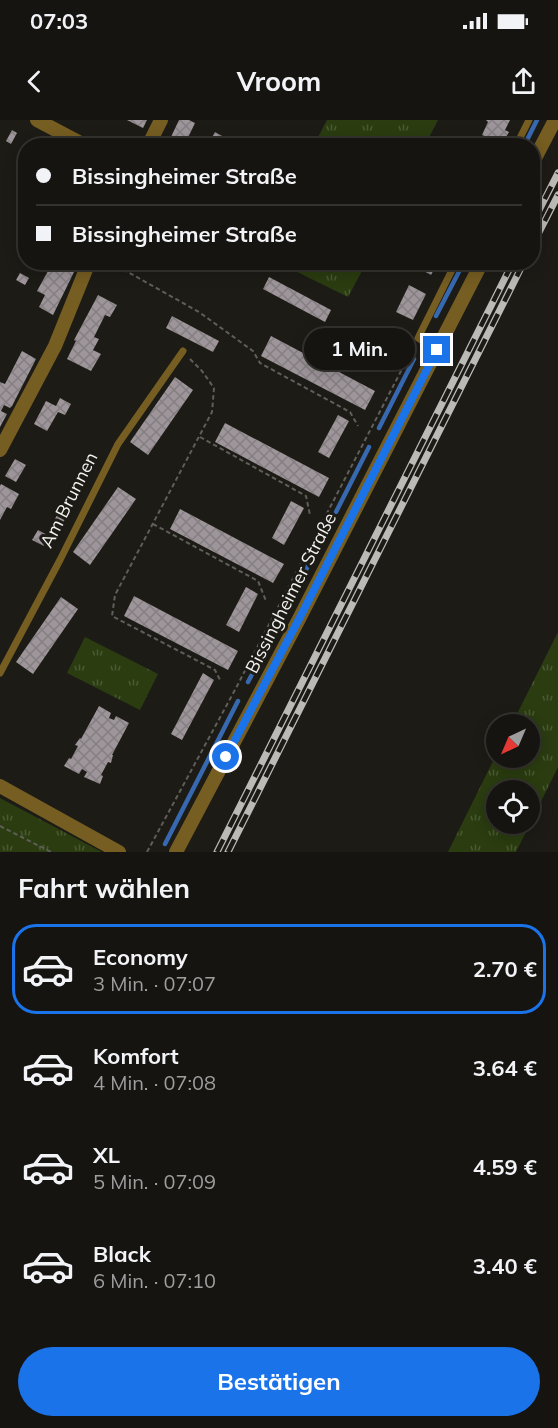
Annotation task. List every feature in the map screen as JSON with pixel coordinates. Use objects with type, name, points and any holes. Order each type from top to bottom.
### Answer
[{"type":"street","points":[[37,120],[71,138]]},
{"type":"street","points":[[152,138],[161,120]]},
{"type":"street","points":[[540,149],[555,120]]},
{"type":"street","points":[[0,450],[55,346],[86,270]]},
{"type":"street","name":"Bissingheimer Straße","points":[[176,852],[299,619],[478,270]]},
{"type":"street","points":[[0,786],[119,852]]},
{"type":"lane","points":[[520,138],[529,120]]},
{"type":"lane","points":[[437,350],[418,338],[452,270]]},
{"type":"lane","name":"Am Brunnen","points":[[0,673],[118,444],[183,351]]},
{"type":"path","points":[[124,270],[199,312],[253,351],[260,363],[351,412],[358,426]]},
{"type":"path","points":[[147,852],[233,693],[418,338]]},
{"type":"path","points":[[183,351],[202,370],[214,388],[212,412],[115,595],[112,616],[215,670],[220,680]]},
{"type":"path","points":[[199,437],[306,496],[310,515]]},
{"type":"path","points":[[153,524],[258,581],[266,601]]},
{"type":"path","points":[[0,826],[51,852]]},
{"type":"green space","points":[[327,120],[438,120],[429,138],[318,138]]},
{"type":"green space","points":[[293,270],[362,270],[348,297]]},
{"type":"green space","points":[[558,632],[558,767],[540,804],[540,780],[486,780],[486,834],[525,834],[516,852],[448,852],[490,768],[540,768],[540,714],[517,714]]},
{"type":"green space","points":[[85,637],[158,674],[140,710],[67,673]]},
{"type":"green space","points":[[0,798],[102,852],[0,852]]},
{"type":"building","points":[[127,120],[147,120],[143,128]]},
{"type":"building","points":[[179,120],[189,120],[195,123],[188,138],[170,138]]},
{"type":"building","points":[[486,120],[510,120],[505,130],[509,132],[506,138],[488,138],[482,135],[488,122]]},
{"type":"building","points":[[12,130],[17,133],[11,144],[6,141]]},
{"type":"building","points":[[215,132],[222,136],[221,138],[212,138]]},
{"type":"building","points":[[49,270],[74,272],[53,315],[39,307],[45,295],[37,291]]},
{"type":"building","points":[[422,270],[434,270],[431,275]]},
{"type":"building","points":[[20,273],[29,278],[25,285],[16,280]]},
{"type":"building","points":[[269,277],[331,310],[325,322],[263,289]]},
{"type":"building","points":[[409,285],[426,294],[413,320],[396,312]]},
{"type":"building","points":[[98,295],[117,305],[110,317],[105,315],[94,337],[99,339],[93,350],[101,354],[91,371],[67,359],[76,341],[74,340]]},
{"type":"building","points":[[172,316],[219,341],[213,352],[166,328]]},
{"type":"building","points":[[271,336],[375,391],[365,410],[261,356]]},
{"type":"building","points":[[22,351],[36,359],[12,406],[10,408],[4,405],[1,411],[7,414],[0,427],[0,382],[5,384]]},
{"type":"building","points":[[175,377],[193,390],[148,455],[130,442]]},
{"type":"building","points":[[60,398],[71,404],[65,415],[58,412],[47,431],[34,424],[46,401],[56,406]]},
{"type":"building","points":[[338,415],[349,421],[329,458],[318,452]]},
{"type":"building","points":[[225,423],[329,478],[319,497],[215,442]]},
{"type":"building","points":[[15,459],[26,465],[16,482],[5,476]]},
{"type":"building","points":[[1,484],[19,494],[11,509],[7,507],[0,520],[0,486]]},
{"type":"building","points":[[118,487],[136,499],[90,565],[73,552]]},
{"type":"building","points":[[291,501],[304,508],[284,545],[272,538]]},
{"type":"building","points":[[180,509],[284,564],[273,583],[170,529]]},
{"type":"building","points":[[58,513],[66,517],[58,533],[50,529]]},
{"type":"building","points":[[38,530],[49,536],[44,546],[32,540]]},
{"type":"building","points":[[246,587],[258,594],[239,632],[226,625]]},
{"type":"building","points":[[134,596],[238,651],[228,670],[124,616]]},
{"type":"building","points":[[61,597],[78,609],[33,674],[16,662]]},
{"type":"building","points":[[203,673],[214,680],[182,740],[171,734]]},
{"type":"building","points":[[99,706],[111,713],[109,718],[114,720],[116,716],[129,723],[112,755],[111,763],[108,762],[101,775],[103,776],[100,784],[84,777],[87,772],[82,769],[79,774],[64,766],[69,758],[71,759],[78,746],[75,745],[81,739]]},
{"type":"waterway","points":[[528,138],[537,120]]},
{"type":"waterway","points":[[436,316],[460,270]]},
{"type":"waterway","points":[[379,428],[414,359]]},
{"type":"waterway","points":[[336,512],[369,447]]},
{"type":"waterway","points":[[289,603],[325,533]]},
{"type":"waterway","points":[[248,682],[280,621]]},
{"type":"waterway","points":[[165,844],[238,701]]},
{"type":"railway","points":[[540,208],[558,173]]},
{"type":"railway","points":[[540,230],[558,195]]},
{"type":"railway","points":[[217,852],[509,270]]},
{"type":"railway","points":[[228,852],[520,270]]},
{"type":"route","points":[[226,757],[437,350]]}]
